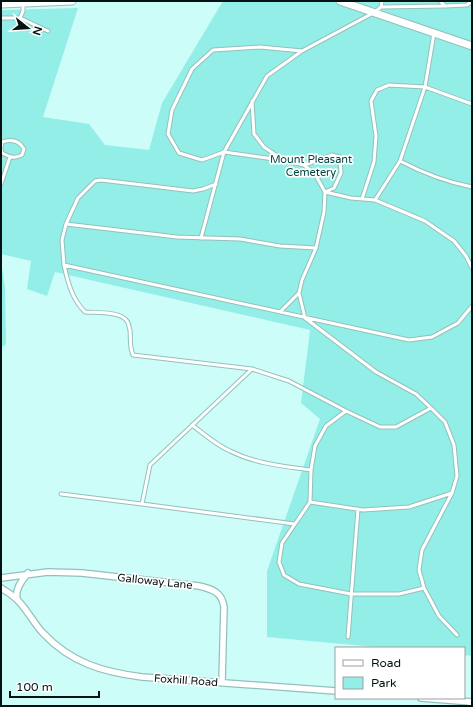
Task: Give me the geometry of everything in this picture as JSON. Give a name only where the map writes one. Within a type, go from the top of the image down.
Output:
[{"type":"street","points":[[1,4],[72,1]]},
{"type":"street","points":[[340,1],[472,46]]},
{"type":"street","points":[[17,599],[16,593],[19,585],[28,573]]},
{"type":"street","name":"Galloway Lane","points":[[1,578],[28,573],[82,573],[199,586],[214,590],[220,595],[224,607],[222,682]]},
{"type":"street","name":"Foxhill Road","points":[[1,588],[17,599],[43,633],[61,649],[93,666],[114,673],[142,677],[335,691]]},
{"type":"street","points":[[434,699],[472,702],[471,706]]},
{"type":"lane","points":[[381,7],[382,1]]},
{"type":"lane","points":[[440,1],[445,6]]},
{"type":"lane","points":[[201,238],[224,152],[267,76],[302,51],[375,12],[381,7],[466,5],[472,1]]},
{"type":"lane","points":[[20,18],[23,11],[23,4]]},
{"type":"lane","points":[[1,18],[20,18],[48,31]]},
{"type":"lane","points":[[375,200],[400,161],[425,87],[434,33]]},
{"type":"lane","points":[[302,51],[260,46],[213,50],[192,69],[172,110],[168,134],[178,152],[202,160],[224,152],[283,160],[304,165],[315,174],[325,192],[324,212],[316,248],[302,280],[299,293],[305,318],[376,372],[416,394],[445,422],[454,445],[457,476],[452,493],[422,550],[419,570],[424,588],[439,616],[457,635]]},
{"type":"lane","points":[[362,199],[374,162],[376,136],[371,101],[377,90],[389,85],[425,87],[472,104]]},
{"type":"lane","points":[[252,101],[254,134],[264,147],[283,160]]},
{"type":"lane","points":[[8,140],[21,144],[24,149],[22,155],[17,158],[10,157],[2,153],[1,148],[2,142],[8,140]]},
{"type":"lane","points":[[304,165],[332,155],[340,157],[341,173],[334,188],[325,192]]},
{"type":"lane","points":[[1,184],[10,157]]},
{"type":"lane","points":[[400,161],[420,171],[447,181],[472,187]]},
{"type":"lane","points":[[216,184],[193,191],[101,180],[95,181],[78,198],[66,224],[62,240],[64,265],[72,294],[78,305],[85,312],[120,316],[128,321],[130,346],[133,355],[252,369],[289,381],[380,427],[396,427],[431,408]]},
{"type":"lane","points":[[325,192],[351,198],[375,200],[425,221],[454,241],[466,256],[472,268]]},
{"type":"lane","points":[[66,224],[177,237],[240,239],[280,246],[316,248]]},
{"type":"lane","points":[[64,265],[409,340],[432,338],[458,323],[472,306]]},
{"type":"lane","points":[[280,312],[299,293]]},
{"type":"lane","points":[[142,504],[150,465],[252,369]]},
{"type":"lane","points":[[346,411],[326,426],[315,446],[311,470],[310,502],[282,543],[279,562],[284,575],[299,584],[351,594],[399,594],[424,588]]},
{"type":"lane","points":[[192,425],[214,442],[230,451],[257,461],[311,470]]},
{"type":"lane","points":[[310,502],[363,510],[409,507],[452,493]]},
{"type":"lane","points":[[61,494],[295,524]]},
{"type":"lane","points":[[348,637],[358,509]]},
{"type":"green space","name":"Mount Pleasant Cemetery","points":[[223,1],[472,1],[472,656],[465,655],[465,647],[375,647],[267,637],[267,571],[320,419],[301,403],[310,330],[55,272],[47,296],[27,289],[31,261],[1,254],[1,10],[78,8],[43,117],[89,124],[105,145],[149,150],[162,103]]},
{"type":"green space","points":[[1,261],[5,287],[6,344],[1,348]]}]
